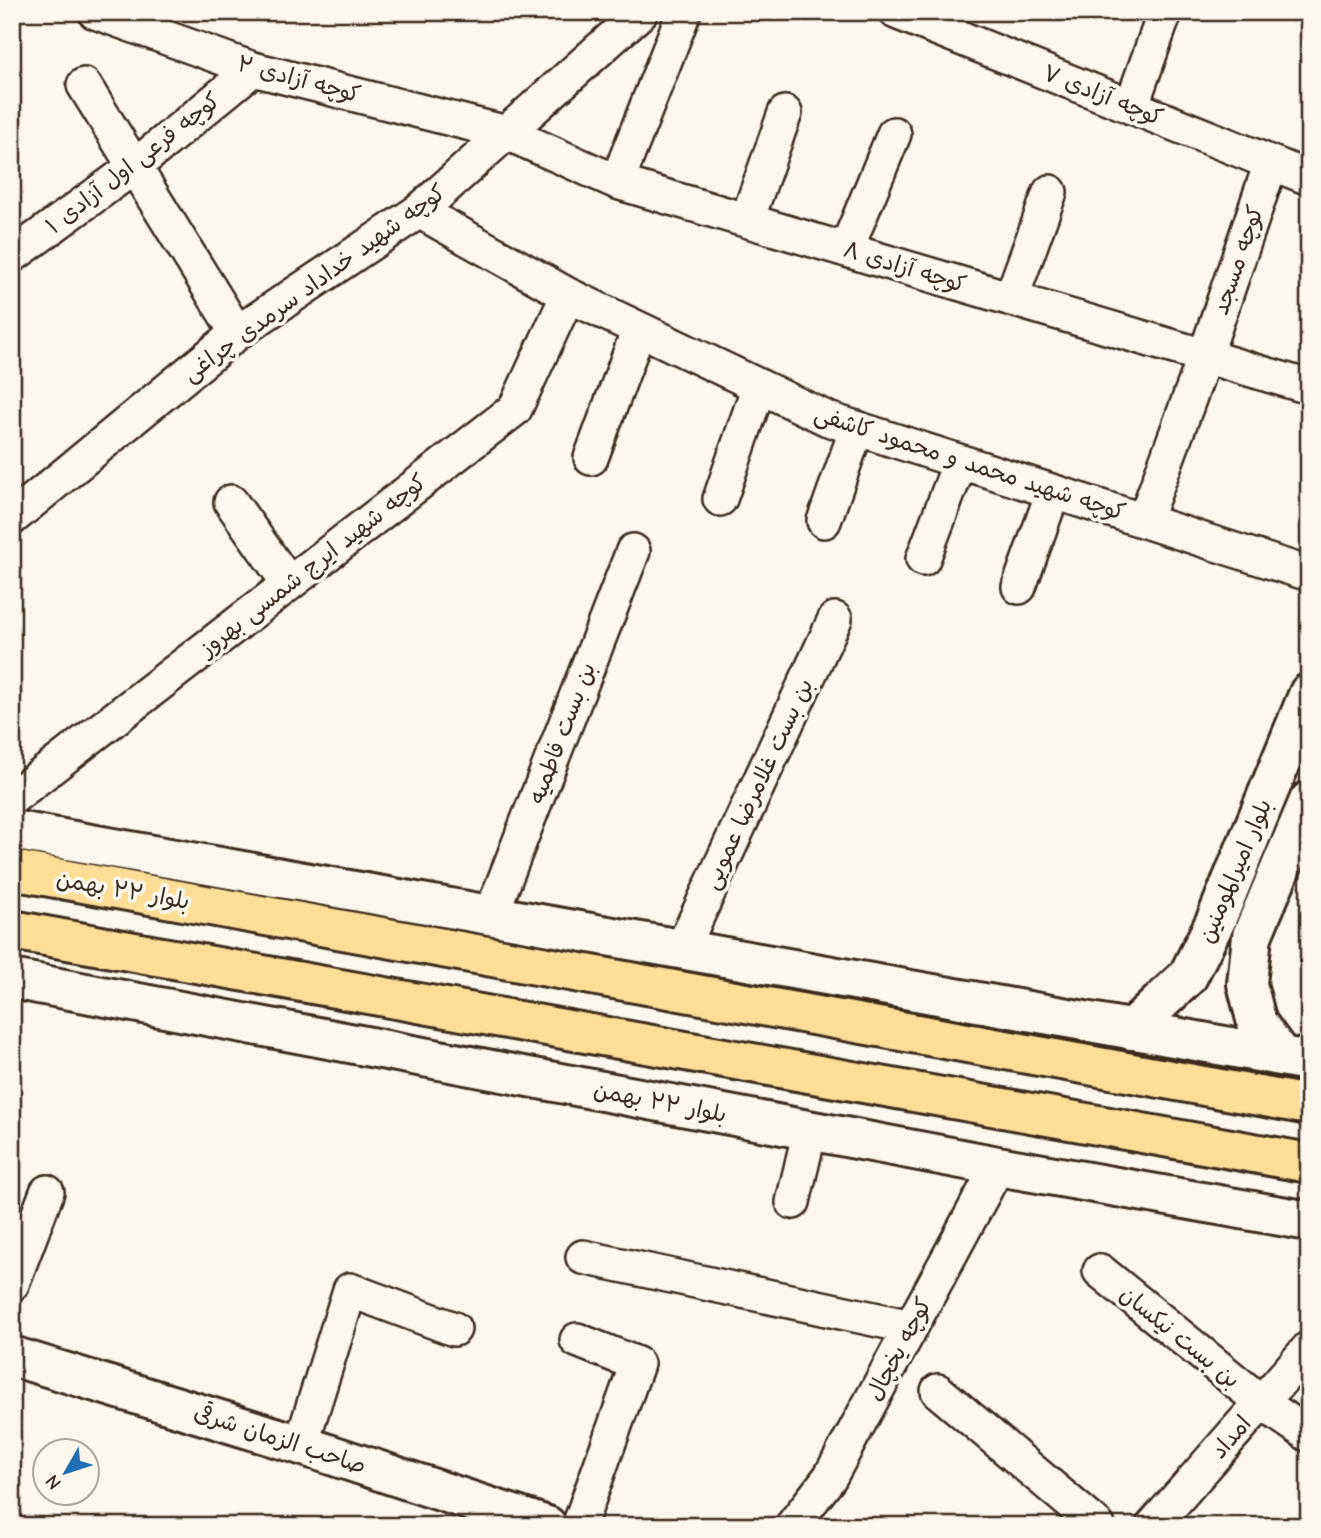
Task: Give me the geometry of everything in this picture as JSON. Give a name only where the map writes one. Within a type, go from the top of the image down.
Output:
[{"type":"main road","name":"بلوار امیرالمومنین","points":[[1131,1030],[1188,976],[1216,920],[1309,693]]},
{"type":"main road","name":"بلوار امیرالمومنین","points":[[1295,1059],[1257,1023],[1247,984],[1252,936],[1309,801]]},
{"type":"main road","name":"بلوار ۲۲ بهمن","points":[[12,830],[1295,1059]]},
{"type":"main road","name":"بلوار ۲۲ بهمن","points":[[12,870],[1309,1105]]},
{"type":"main road","points":[[12,930],[1309,1163]]},
{"type":"main road","name":"بلوار ۲۲ بهمن","points":[[12,979],[998,1166],[1309,1221]]},
{"type":"main road","name":"صاحب الزمان شرقی","points":[[12,1356],[301,1445],[547,1526]]},
{"type":"street","name":"کوچه آزادی ۲","points":[[95,12],[253,69],[507,133]]},
{"type":"street","name":"کوچه شهید خداداد سرمدی چراغی","points":[[12,518],[237,334],[419,211],[641,12]]},
{"type":"street","points":[[617,182],[684,12]]},
{"type":"street","name":"کوچه آزادی ۷","points":[[896,12],[1309,178]]},
{"type":"street","points":[[1131,107],[1165,12]]},
{"type":"street","name":"کوچه فرعی اول آزادی ۱","points":[[12,256],[134,167],[253,69]]},
{"type":"street","points":[[84,85],[237,334]]},
{"type":"street","points":[[747,220],[785,113]]},
{"type":"street","name":"کوچه آزادی ۸","points":[[507,133],[617,182],[1309,387]]},
{"type":"street","points":[[846,250],[894,134]]},
{"type":"street","name":"کوچه مسجد","points":[[1143,521],[1205,356],[1271,163]]},
{"type":"street","points":[[1011,299],[1049,191]]},
{"type":"street","name":"کوچه شهید محمد و محمود کاشفی","points":[[419,211],[568,295],[828,419],[1309,575]]},
{"type":"street","name":"کوچه شهید ایرج شمسی بهروز","points":[[12,798],[515,409],[568,295]]},
{"type":"street","points":[[591,458],[639,329]]},
{"type":"street","points":[[720,499],[759,386]]},
{"type":"street","points":[[824,521],[857,428]]},
{"type":"street","points":[[923,559],[960,462]]},
{"type":"street","points":[[1019,587],[1053,492]]},
{"type":"street","points":[[231,502],[289,584]]},
{"type":"street","name":"بن بست فاطمیه","points":[[491,915],[633,551]]},
{"type":"street","name":"بن بست غلامرضا عمویی","points":[[682,949],[835,619]]},
{"type":"street","points":[[793,1202],[810,1130]]},
{"type":"street","name":"کوچه یخچال","points":[[792,1526],[830,1477],[998,1166]]},
{"type":"street","points":[[12,1284],[47,1192]]},
{"type":"street","points":[[583,1257],[911,1327]]},
{"type":"street","name":"بن بست نیکسان","points":[[1100,1271],[1261,1402],[1309,1435]]},
{"type":"street","points":[[301,1445],[350,1290],[454,1329]]},
{"type":"street","points":[[577,1340],[637,1364],[579,1526]]},
{"type":"street","name":"امداد","points":[[1153,1526],[1309,1348]]},
{"type":"street","points":[[938,1391],[1098,1526]]}]
